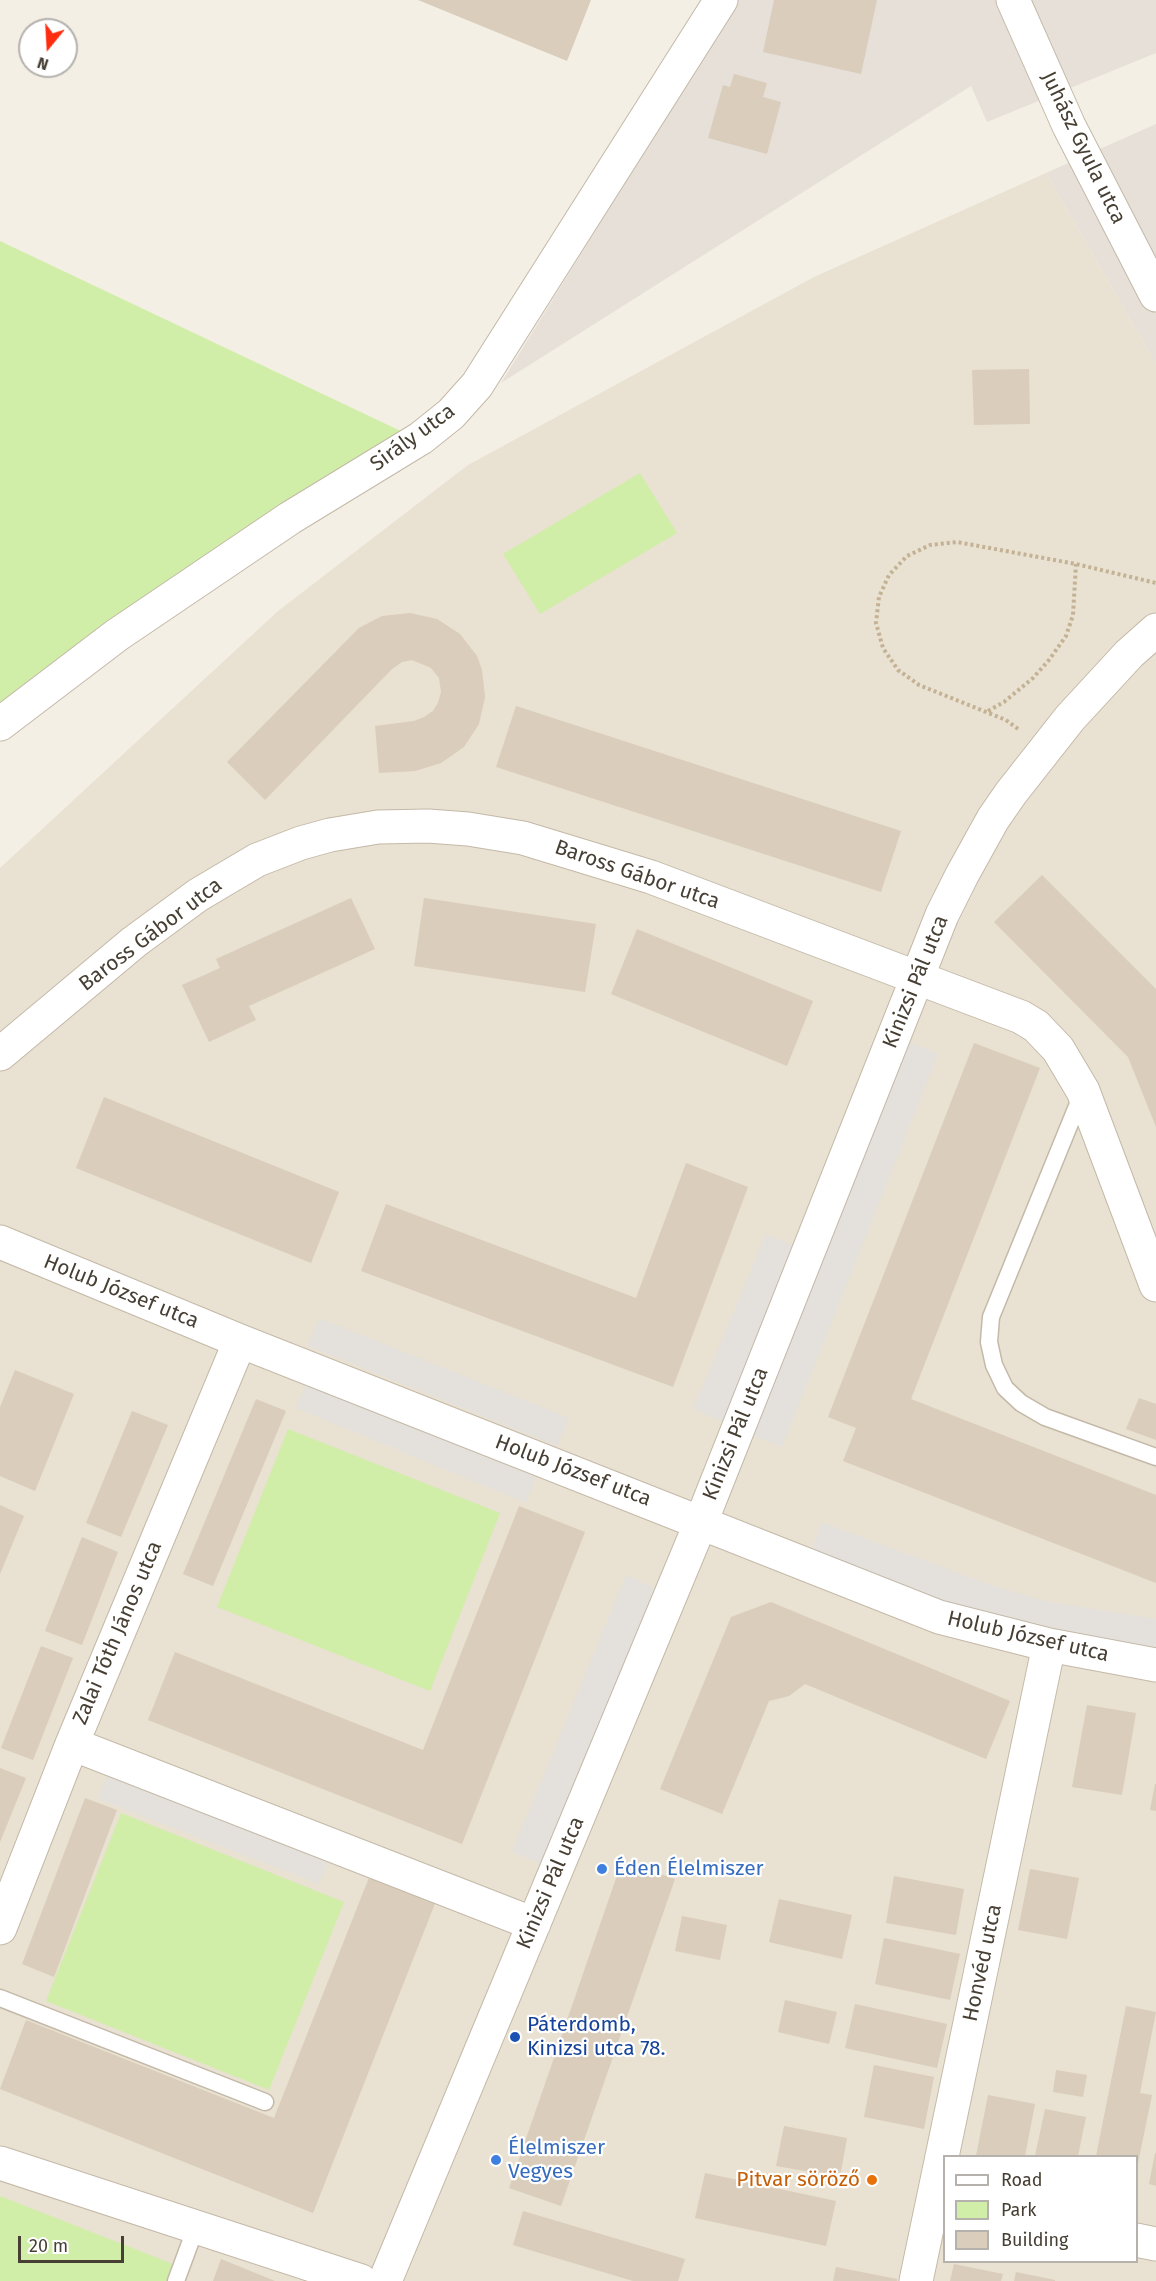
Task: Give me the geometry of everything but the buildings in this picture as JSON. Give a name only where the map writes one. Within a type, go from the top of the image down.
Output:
[{"type":"street","name":"Sirály utca","points":[[0,724],[117,635],[290,518],[421,438],[452,414],[477,385],[721,0]]},
{"type":"street","name":"Juhász Gyula utca","points":[[1013,0],[1069,126],[1156,295]]},
{"type":"street","name":"Kinizsi Pál utca","points":[[385,2281],[701,1522],[942,915],[982,838],[1011,793],[1070,718],[1129,654],[1156,630]]},
{"type":"street","name":"Baross Gábor utca","points":[[0,1054],[134,942],[198,895],[257,860],[320,837],[378,827],[428,826],[468,829],[523,838],[651,877],[1021,1017],[1036,1026],[1058,1049],[1083,1091],[1156,1285]]},
{"type":"street","name":"Holub József utca","points":[[0,1242],[240,1341],[939,1617],[1049,1645],[1156,1665]]},
{"type":"street","name":"Zalai Tóth János utca","points":[[0,1928],[72,1744],[240,1341]]},
{"type":"street","name":"Honvéd utca","points":[[949,2155],[1049,1645]]},
{"type":"street","points":[[72,1744],[534,1924]]},
{"type":"street","points":[[0,2163],[361,2281]]},
{"type":"street","name":"Honvéd utca","points":[[916,2281],[943,2184]]},
{"type":"street","points":[[1138,2240],[1156,2244]]},
{"type":"lane","points":[[1083,1091],[991,1317],[989,1342],[994,1365],[1005,1388],[1022,1403],[1045,1417],[1156,1457]]},
{"type":"lane","points":[[0,1998],[265,2102]]},
{"type":"lane","points":[[176,2281],[196,2227]]},
{"type":"path","points":[[1045,749],[1006,720],[919,685],[898,670],[883,648],[876,622],[879,597],[889,575],[907,556],[930,544],[957,542],[1076,564],[1156,583]]},
{"type":"path","points":[[987,712],[1033,678],[1066,636],[1072,615],[1076,564]]},
{"type":"shaded area","points":[[738,0],[1156,0],[1156,53],[987,122],[971,86],[501,383]]},
{"type":"shaded area","points":[[1156,124],[1156,364],[1046,173]]},
{"type":"shaded area","points":[[1046,173],[1156,364],[1156,2281],[0,2281],[0,868],[278,611],[468,465],[814,277]]},
{"type":"shaded area","points":[[909,1042],[938,1054],[782,1447],[752,1435]]},
{"type":"shaded area","points":[[766,1234],[795,1246],[723,1422],[693,1409]]},
{"type":"shaded area","points":[[319,1318],[569,1418],[557,1446],[308,1346]]},
{"type":"shaded area","points":[[306,1385],[536,1477],[526,1503],[296,1408]]},
{"type":"shaded area","points":[[821,1522],[988,1584],[1045,1601],[1156,1619],[1156,1651],[972,1613],[811,1552]]},
{"type":"shaded area","points":[[626,1575],[655,1588],[542,1864],[512,1852]]},
{"type":"shaded area","points":[[107,1776],[328,1862],[319,1884],[98,1799]]},
{"type":"green space","points":[[0,241],[426,443],[260,549],[0,737]]},
{"type":"green space","points":[[640,473],[677,533],[540,614],[503,554]]},
{"type":"green space","points":[[288,1429],[500,1513],[430,1691],[217,1607]]},
{"type":"green space","points":[[121,1813],[344,1902],[269,2090],[46,2001]]},
{"type":"green space","points":[[0,2196],[178,2266],[172,2281],[0,2281]]},
{"type":"place","name":"Éden Élelmiszer","points":[[602,1869]]},
{"type":"place","name":"Páterdomb, Kinizsi utca 78.","points":[[515,2037]]},
{"type":"place","name":"Élelmiszer Vegyes","points":[[496,2160]]},
{"type":"place","name":"Pitvar söröző","points":[[872,2180]]}]
